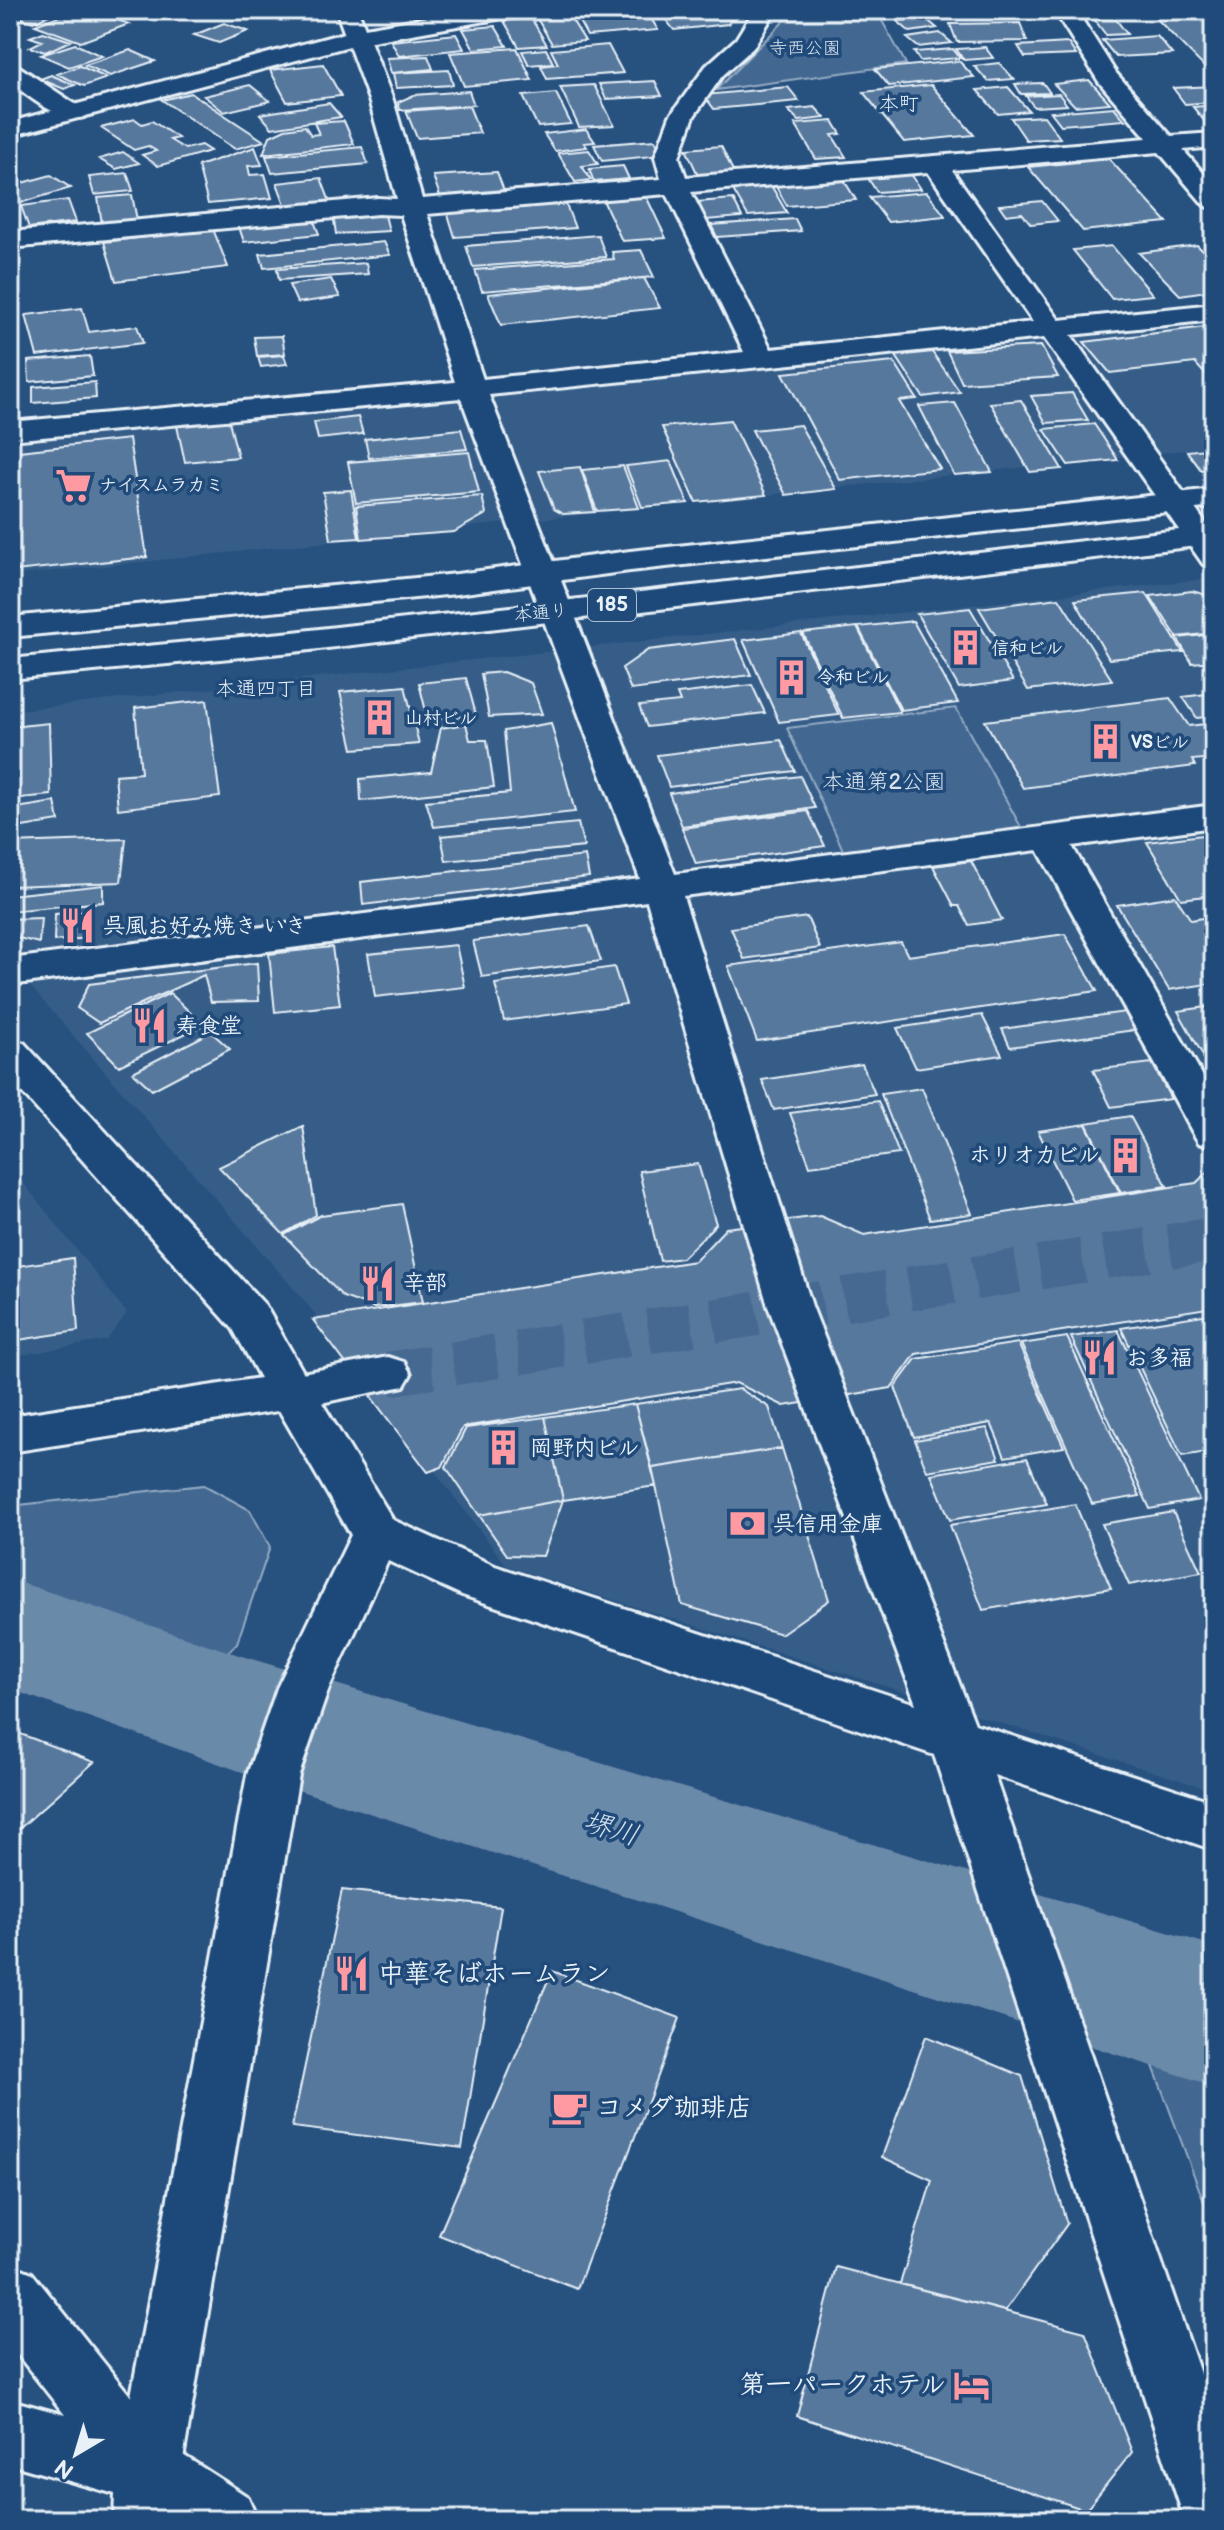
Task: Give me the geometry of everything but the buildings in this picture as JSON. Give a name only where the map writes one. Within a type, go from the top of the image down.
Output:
[{"type":"main road","points":[[10,129],[75,112],[353,23],[508,10]]},
{"type":"main road","points":[[761,358],[676,187],[667,157],[682,116],[714,71],[745,43],[765,10]]},
{"type":"main road","points":[[1065,10],[1074,29],[1107,77],[1214,201]]},
{"type":"main road","points":[[353,23],[472,389],[540,575],[661,886],[790,1306],[956,1742],[1214,2509]]},
{"type":"main road","points":[[10,71],[75,112]]},
{"type":"main road","points":[[10,240],[378,206],[412,208],[1214,140]]},
{"type":"main road","points":[[934,163],[1176,503],[1209,543]]},
{"type":"main road","points":[[10,431],[472,389],[1214,312]]},
{"type":"main road","name":"本通り","points":[[10,627],[540,575],[630,561],[1214,498]]},
{"type":"main road","name":"本通り","points":[[10,669],[293,642],[1209,543]]},
{"type":"main road","points":[[10,972],[1214,816]]},
{"type":"main road","points":[[1049,837],[1214,1133]]},
{"type":"main road","points":[[10,1053],[249,1317],[376,1534],[479,1581],[1214,1826]]},
{"type":"main road","points":[[10,1434],[388,1374]]},
{"type":"main road","points":[[148,2495],[273,1775],[303,1688],[376,1534]]},
{"type":"main road","points":[[10,2295],[148,2495]]},
{"type":"main road","points":[[10,2432],[148,2495],[225,2520]]},
{"type":"shaded area","points":[[1214,318],[1214,447],[10,576],[10,440]]},
{"type":"shaded area","points":[[1214,578],[1214,1791],[507,1566],[307,1304],[10,963],[10,711]]},
{"type":"shaded area","points":[[10,1166],[127,1313],[107,1340],[10,1357]]},
{"type":"green space","name":"寺西公園","points":[[881,19],[906,64],[716,90],[785,20]]},
{"type":"green space","name":"本通第2公園","points":[[956,708],[1022,829],[844,852],[787,728]]},
{"type":"green space","points":[[204,1485],[250,1510],[270,1547],[237,1643],[220,1660],[10,1585],[10,1506]]},
{"type":"green space","points":[[1146,2047],[1214,2067],[1214,2229]]},
{"type":"waterway","name":"堺川","points":[[10,1634],[245,1715],[1214,2016]]},
{"type":"tunnel","points":[[388,1374],[1214,1239]]},
{"type":"place","name":"ナイスムラカミ","points":[[73,485]]},
{"type":"place","name":"信和ビル","points":[[965,648]]},
{"type":"place","name":"令和ビル","points":[[791,677]]},
{"type":"place","name":"山村ビル","points":[[379,718]]},
{"type":"place","name":"VSビル","points":[[1105,742]]},
{"type":"place","name":"呉風お好み焼き いき","points":[[77,926]]},
{"type":"place","name":"寿食堂","points":[[150,1026]]},
{"type":"place","name":"ホリオカビル","points":[[1126,1155]]},
{"type":"place","name":"辛部","points":[[377,1283]]},
{"type":"place","name":"お多福","points":[[1100,1358]]},
{"type":"place","name":"岡野内ビル","points":[[504,1448]]},
{"type":"place","name":"呉信用金庫","points":[[747,1524]]},
{"type":"place","name":"中華そばホームラン","points":[[352,1974]]},
{"type":"place","name":"コメダ珈琲店","points":[[570,2108]]},
{"type":"place","name":"第一パークホテル","points":[[972,2385]]},
{"type":"district","name":"本町","points":[[899,104]]},
{"type":"district","name":"本通四丁目","points":[[266,689]]}]
